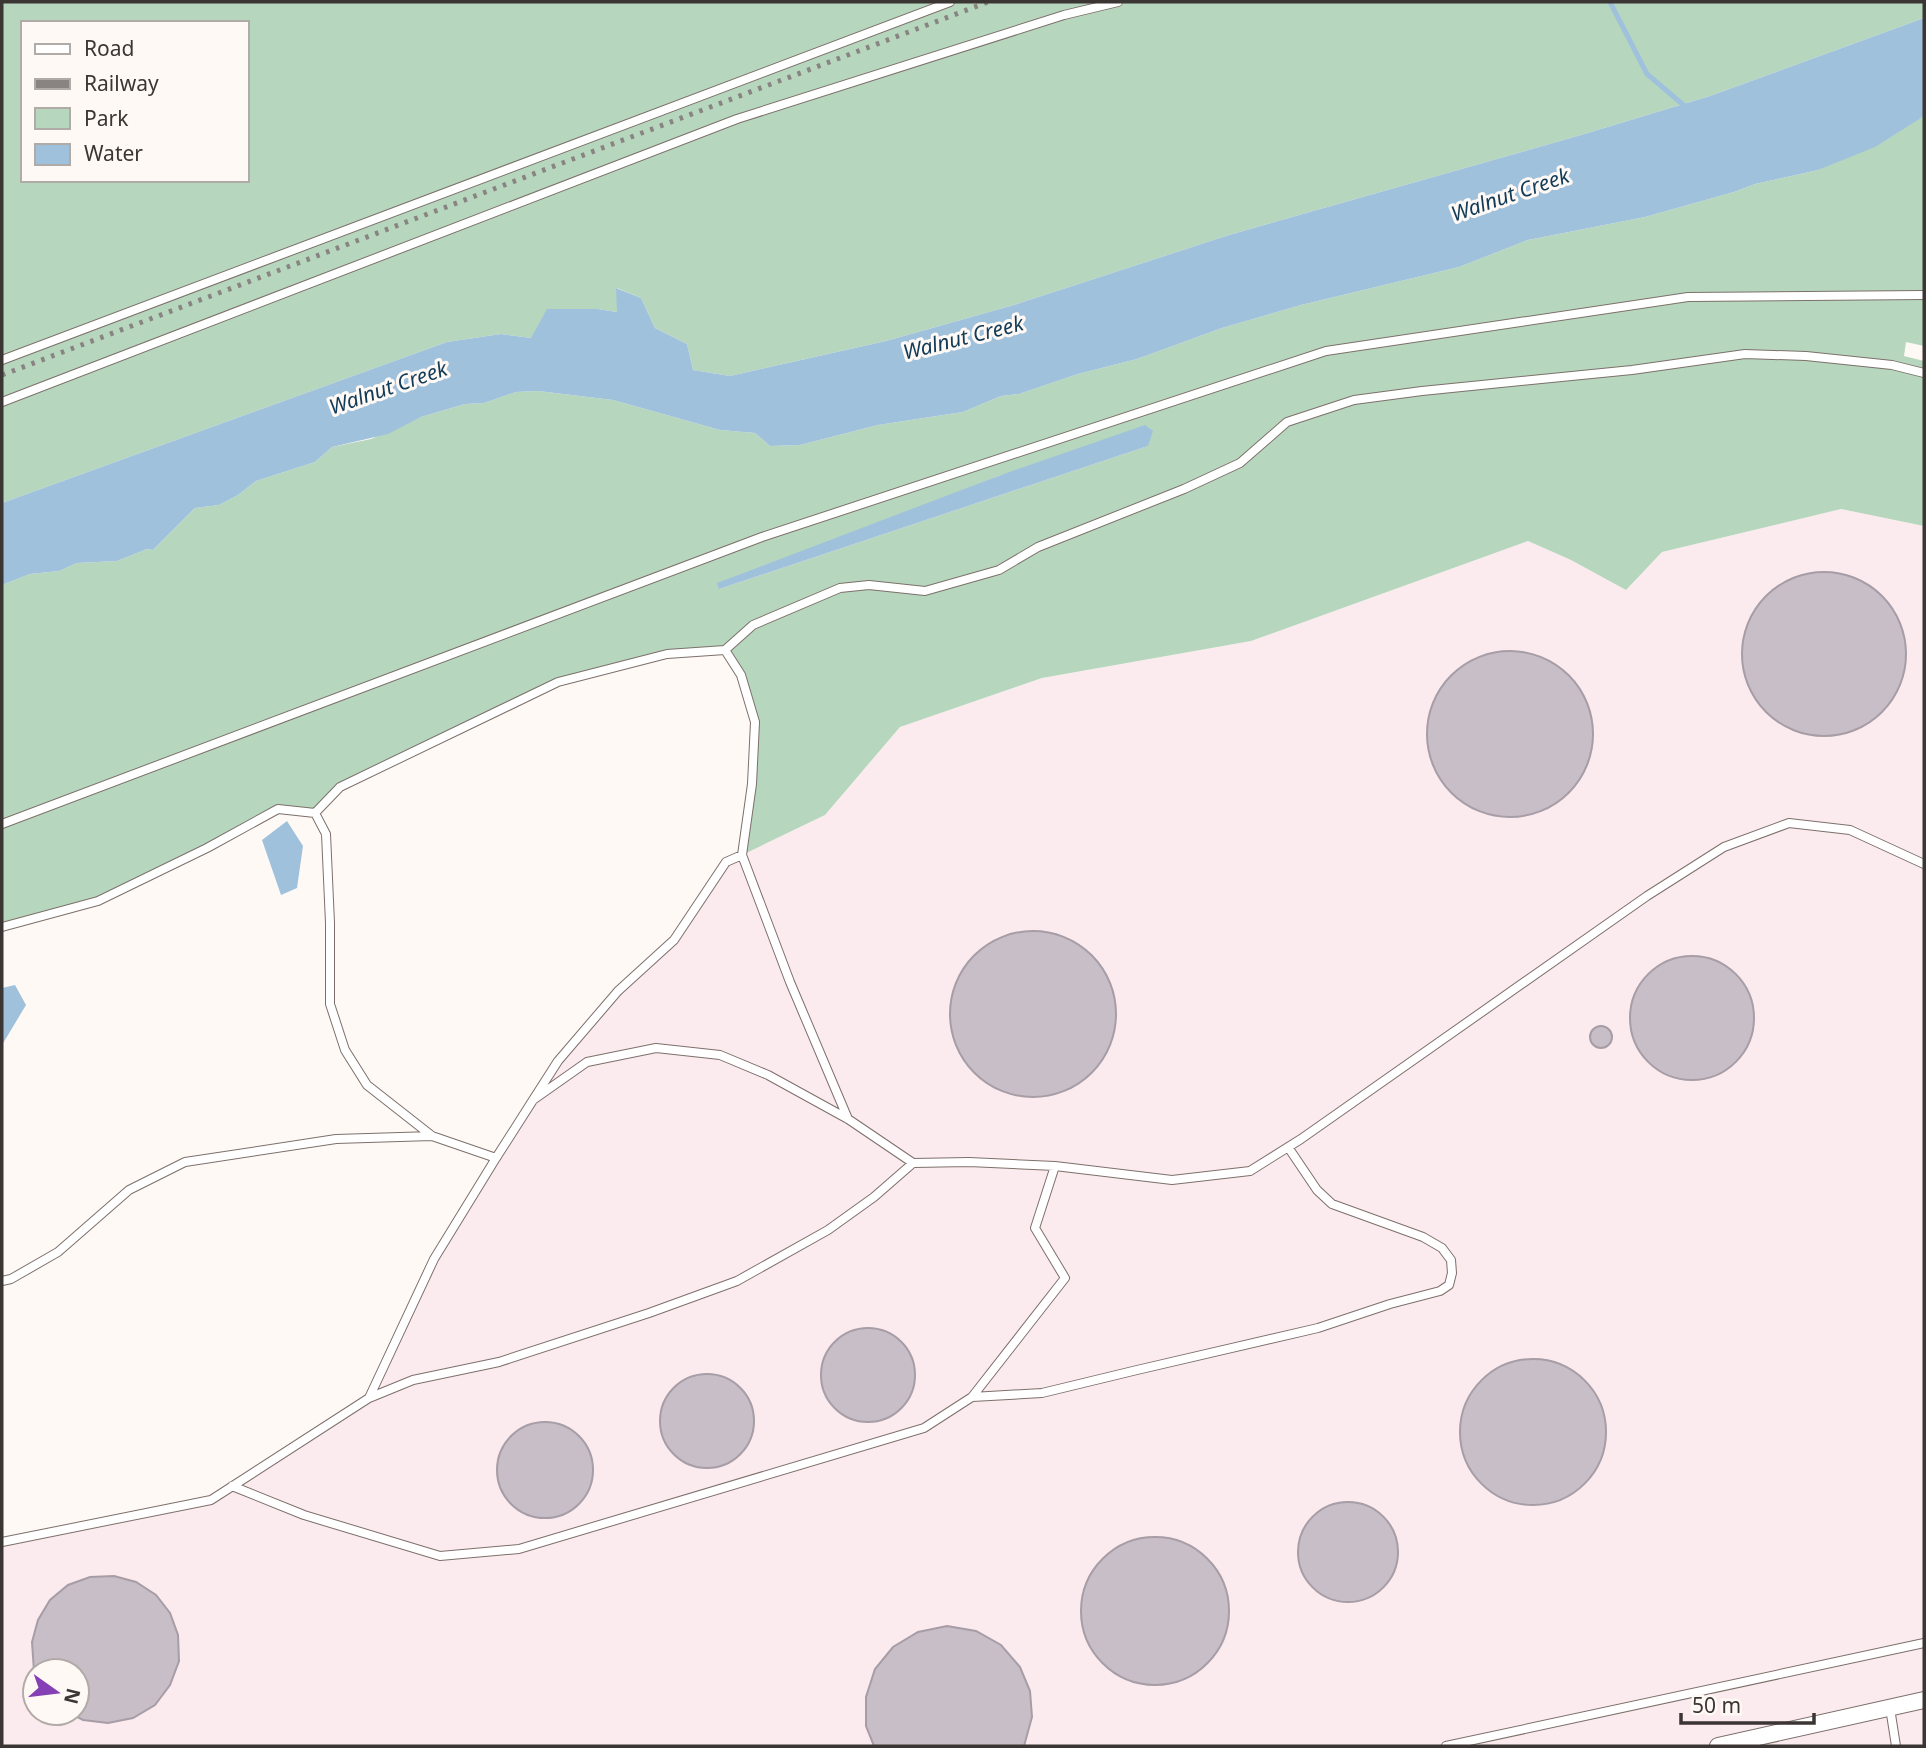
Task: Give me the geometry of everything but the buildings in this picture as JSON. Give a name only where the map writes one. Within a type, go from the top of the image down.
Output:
[{"type":"street","points":[[1718,1746],[1924,1700]]},
{"type":"lane","points":[[2,360],[950,2]]},
{"type":"lane","points":[[2,402],[737,119],[1065,15],[1118,2]]},
{"type":"lane","points":[[2,824],[762,537],[1326,351],[1688,297],[1924,295]]},
{"type":"lane","points":[[315,813],[340,787],[558,682],[667,654],[725,650],[753,625],[840,588],[869,585],[925,591],[999,570],[1038,547],[1184,489],[1240,463],[1287,422],[1354,400],[1745,355],[1805,356],[1892,365],[1924,373]]},
{"type":"lane","points":[[725,650],[741,675],[755,722],[752,783],[742,855],[790,982],[848,1119]]},
{"type":"lane","points":[[2,927],[98,901],[207,848],[278,809],[315,813]]},
{"type":"lane","points":[[315,813],[326,835],[330,1004],[345,1050],[367,1085],[432,1136],[496,1158]]},
{"type":"lane","points":[[533,1100],[587,1062],[656,1048],[720,1055],[768,1075],[848,1119],[913,1163],[969,1162],[1055,1166],[1172,1180],[1250,1171],[1647,896],[1724,847],[1789,823],[1850,830],[1924,864]]},
{"type":"lane","points":[[369,1398],[434,1259],[558,1061],[618,991],[674,940],[726,862],[742,855]]},
{"type":"lane","points":[[2,1281],[11,1279],[58,1252],[130,1189],[185,1162],[336,1139],[432,1136]]},
{"type":"lane","points":[[972,1397],[1042,1393],[1318,1328],[1390,1304],[1440,1292],[1449,1285],[1451,1259],[1442,1248],[1423,1237],[1332,1204],[1317,1190],[1288,1147]]},
{"type":"lane","points":[[2,1542],[211,1500],[369,1398],[413,1380],[499,1362],[737,1281],[828,1230],[874,1197],[913,1163]]},
{"type":"lane","points":[[232,1486],[304,1515],[440,1556],[519,1549],[924,1428],[972,1397],[1065,1278],[1035,1228],[1055,1166]]},
{"type":"lane","points":[[1446,1746],[1924,1643]]},
{"type":"lane","points":[[1889,1708],[1896,1746]]},
{"type":"shaded area","points":[[1841,509],[1924,526],[1924,1746],[2,1746],[2,1542],[211,1500],[369,1398],[434,1259],[558,1061],[618,991],[674,940],[726,862],[825,815],[900,727],[1042,678],[1251,641],[1528,541],[1571,560],[1626,590],[1662,552]]},
{"type":"green space","points":[[2,2],[1924,2],[1924,18],[1710,96],[1229,235],[1014,305],[886,341],[730,376],[693,370],[687,344],[655,328],[641,298],[617,288],[617,312],[598,309],[531,338],[501,334],[447,342],[2,503]]},
{"type":"green space","points":[[1924,116],[1924,346],[1906,342],[1904,356],[1924,361],[1924,526],[1841,509],[1662,552],[1626,590],[1571,560],[1528,541],[1251,641],[1042,678],[900,727],[825,815],[742,855],[755,722],[741,675],[725,650],[667,654],[558,682],[340,787],[315,813],[278,809],[98,901],[2,927],[2,585],[30,574],[59,571],[77,563],[117,561],[147,549],[153,550],[195,508],[219,505],[256,481],[315,462],[332,447],[371,439],[421,417],[465,404],[484,403],[516,392],[538,391],[613,400],[720,430],[755,433],[770,446],[800,445],[878,425],[963,412],[1001,396],[1019,394],[1078,374],[1137,359],[1222,328],[1301,305],[1459,267],[1528,240],[1645,217],[1755,184],[1818,170]],"holes":[[[1148,446],[719,589],[1001,475]]]},
{"type":"water","name":"Walnut Creek","points":[[1924,18],[1924,116],[1875,147],[1818,170],[1755,184],[1645,217],[1528,240],[1459,267],[1301,305],[1222,328],[1137,359],[1078,374],[1019,394],[1001,396],[963,412],[878,425],[800,445],[770,446],[755,433],[720,430],[613,400],[538,391],[516,392],[484,403],[465,404],[421,417],[388,434],[332,447],[315,462],[256,481],[219,505],[195,508],[153,550],[147,549],[117,561],[77,563],[59,571],[30,574],[2,585],[2,503],[447,342],[501,334],[531,338],[547,309],[598,309],[617,312],[616,288],[641,298],[655,328],[687,344],[693,370],[730,376],[886,341],[1014,305],[1229,235],[1581,135],[1710,96]]},
{"type":"water","points":[[1145,425],[1153,431],[1148,446],[719,589],[717,583],[1001,475]]},
{"type":"water","points":[[287,821],[303,846],[297,888],[281,895],[262,840]]},
{"type":"water","points":[[15,985],[26,1005],[2,1045],[2,988]]},
{"type":"waterway","points":[[1610,2],[1647,74],[1687,108]]},
{"type":"railway","points":[[2,375],[988,2]]}]
